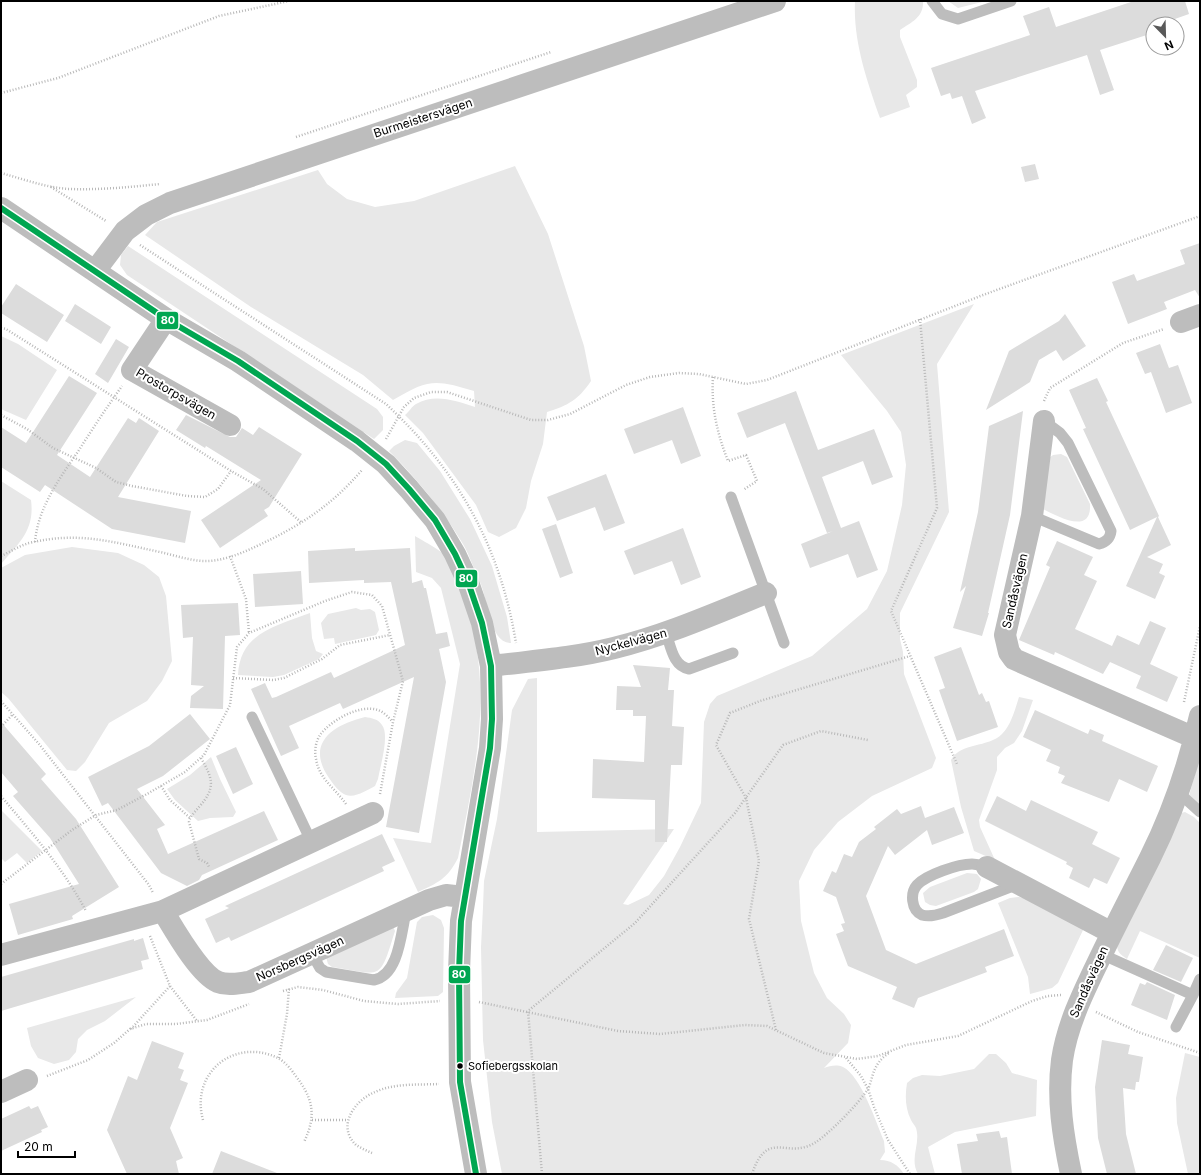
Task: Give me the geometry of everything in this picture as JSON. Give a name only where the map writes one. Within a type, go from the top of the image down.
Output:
[{"type":"street","name":"Burmeistersvägen","points":[[95,271],[125,231],[146,215],[170,203],[775,1]]},
{"type":"street","points":[[1,208],[166,319],[238,361],[357,441],[386,464],[409,488],[435,520],[455,554],[468,582],[482,623],[491,666],[492,719],[490,748],[464,897],[461,921],[458,1000],[460,1082],[476,1174]]},
{"type":"street","name":"Prostorpsvägen","points":[[166,319],[132,370],[230,425]]},
{"type":"street","name":"Sandåsvägen","points":[[1044,421],[1032,516],[1005,634],[1009,652],[1014,659],[1195,738]]},
{"type":"street","name":"Nyckelvägen","points":[[491,666],[613,649],[666,633],[766,593]]},
{"type":"street","name":"Sandåsvägen","points":[[1071,1174],[1060,1112],[1060,1084],[1062,1058],[1077,1004],[1151,857],[1178,792],[1195,738],[1200,716]]},
{"type":"street","points":[[1,955],[163,911],[365,817]]},
{"type":"street","name":"Sandåsvägen","points":[[987,867],[1112,933]]},
{"type":"street","name":"Norsbergsvägen","points":[[163,911],[203,970],[218,982],[230,984],[249,982],[406,912],[429,900],[446,895],[464,897]]},
{"type":"street","points":[[1,1092],[27,1080]]},
{"type":"lane","points":[[932,1],[942,14],[958,19],[1011,1]]},
{"type":"lane","points":[[1032,516],[1099,544],[1105,542],[1110,537],[1110,531],[1068,443],[1060,433],[1044,421]]},
{"type":"lane","points":[[731,497],[784,643]]},
{"type":"lane","points":[[666,633],[677,663],[683,668],[689,669],[733,653]]},
{"type":"lane","points":[[252,717],[311,841]]},
{"type":"lane","points":[[1178,792],[1200,812]]},
{"type":"lane","points":[[987,867],[974,864],[963,864],[926,878],[917,885],[913,892],[912,900],[915,909],[922,914],[930,916],[943,913],[1019,884]]},
{"type":"lane","points":[[312,954],[320,968],[326,972],[374,980],[382,979],[393,966],[406,912]]},
{"type":"lane","points":[[1101,954],[1193,996]]},
{"type":"lane","points":[[1176,1027],[1193,996],[1200,979]]},
{"type":"path","points":[[1,93],[58,78],[219,16],[289,1]]},
{"type":"path","points":[[294,138],[555,51]]},
{"type":"path","points":[[1,173],[69,189],[110,189],[167,182]]},
{"type":"path","points":[[49,185],[110,224]]},
{"type":"path","points":[[383,444],[404,407],[414,398],[431,392],[448,392],[531,420],[548,420],[570,414],[626,385],[650,377],[679,373],[713,377],[746,384],[767,380],[920,319],[1200,216]]},
{"type":"path","points":[[920,319],[937,508],[890,611],[957,764]]},
{"type":"path","points":[[1044,421],[1043,401],[1050,388],[1123,343],[1191,319]]},
{"type":"path","points":[[1,328],[231,471],[263,489],[302,523]]},
{"type":"path","points":[[35,542],[42,512],[55,487],[132,370]]},
{"type":"path","points":[[713,377],[712,399],[715,423],[728,461],[746,455],[757,481],[731,497]]},
{"type":"path","points":[[1,415],[27,429],[53,448],[96,468],[116,482],[187,496],[205,497],[218,489],[231,471]]},
{"type":"path","points":[[1,556],[35,542],[81,537],[115,542],[202,561],[222,560],[288,532],[318,513],[345,490],[363,469]]},
{"type":"path","points":[[230,556],[246,599],[249,634]]},
{"type":"path","points":[[233,678],[272,680],[284,678],[322,660],[340,645],[390,635]]},
{"type":"path","points":[[776,1030],[749,919],[759,861],[746,798],[716,745],[730,713],[760,701],[910,656]]},
{"type":"path","points":[[1,701],[96,815],[149,885],[163,911]]},
{"type":"path","points":[[365,817],[343,799],[325,781],[318,770],[315,757],[316,745],[320,736],[328,726],[350,713],[365,709],[377,710],[385,714],[393,722]]},
{"type":"path","points":[[1,728],[13,714]]},
{"type":"path","points":[[528,1011],[635,923],[735,813],[783,745],[821,731],[868,740]]},
{"type":"path","points":[[201,758],[211,778],[211,788],[207,798],[190,818],[190,829],[199,858],[207,863],[217,886]]},
{"type":"path","points":[[161,786],[170,800],[190,818]]},
{"type":"path","points":[[1,796],[47,850],[72,886],[96,929]]},
{"type":"path","points":[[141,917],[170,986],[197,1021]]},
{"type":"path","points":[[27,1080],[54,1075],[88,1060],[114,1043],[130,1029],[170,986]]},
{"type":"path","points":[[277,992],[298,987],[323,990],[364,1001],[398,1004],[458,1000],[488,1002],[618,1031],[660,1034],[757,1025],[767,1026],[824,1053],[857,1059],[878,1056],[906,1045],[958,1036],[1032,1001],[1048,996],[1059,995],[1138,1032],[1200,1052]]},
{"type":"path","points":[[279,1058],[287,1014],[289,989]]},
{"type":"path","points":[[130,1029],[146,1024],[176,1024],[206,1020],[251,1003]]},
{"type":"path","points":[[528,1011],[542,1174]]},
{"type":"path","points":[[752,1174],[761,1154],[766,1149],[775,1147],[796,1148],[810,1145],[818,1141],[844,1116],[868,1089],[875,1069],[881,1060],[891,1051]]},
{"type":"path","points":[[203,1120],[200,1108],[201,1091],[206,1077],[217,1064],[231,1056],[247,1053],[265,1054],[279,1058],[294,1072],[310,1098],[312,1120],[304,1142]]},
{"type":"path","points":[[846,1058],[861,1076],[868,1089],[888,1140],[910,1174]]},
{"type":"path","points":[[372,1153],[356,1145],[349,1134],[347,1120],[352,1111],[362,1100],[375,1091],[395,1087],[460,1082]]},
{"type":"path","points":[[312,1120],[347,1120]]},
{"type":"shaded area","points":[[855,1],[923,1],[922,11],[919,15],[913,22],[900,30],[900,37],[917,80],[917,87],[906,95],[910,107],[880,118],[862,61],[856,31]]},
{"type":"shaded area","points":[[948,1],[986,1],[958,8]]},
{"type":"shaded area","points":[[515,166],[548,234],[584,346],[591,381],[582,393],[572,401],[547,412],[543,444],[531,481],[526,508],[516,528],[499,537],[488,532],[476,505],[423,433],[405,415],[416,404],[431,399],[446,399],[475,407],[474,391],[450,384],[432,383],[415,388],[393,400],[363,375],[251,307],[145,235],[157,222],[318,170],[327,184],[347,199],[375,207],[414,201]]},
{"type":"shaded area","points":[[128,246],[377,409],[383,417],[383,430],[374,439],[127,275],[120,265],[121,255]]},
{"type":"shaded area","points":[[974,304],[937,364],[949,512],[900,613],[900,639],[903,652],[904,674],[936,758],[932,768],[872,796],[838,822],[814,850],[799,881],[801,921],[814,973],[827,998],[844,1014],[851,1025],[848,1043],[824,1068],[835,1065],[843,1067],[850,1072],[862,1089],[884,1141],[885,1152],[880,1160],[888,1161],[894,1164],[904,1174],[502,1174],[492,1122],[483,1040],[481,947],[484,881],[497,819],[512,710],[528,679],[537,678],[537,832],[674,829],[623,904],[628,905],[649,895],[664,876],[701,803],[704,722],[710,704],[717,696],[812,656],[867,609],[887,571],[902,505],[906,465],[901,432],[887,411],[841,355]]},
{"type":"shaded area","points":[[1,336],[18,344],[57,370],[26,420],[1,409]]},
{"type":"shaded area","points":[[405,440],[417,443],[440,471],[470,519],[492,566],[507,617],[511,643],[504,641],[498,636],[494,628],[490,619],[480,582],[455,531],[429,495],[389,451],[394,446]]},
{"type":"shaded area","points":[[1061,454],[1067,457],[1090,504],[1089,514],[1085,519],[1080,521],[1065,519],[1043,509],[1049,458],[1053,455]]},
{"type":"shaded area","points":[[1,481],[31,500],[32,511],[31,520],[24,535],[1,564]]},
{"type":"shaded area","points":[[415,536],[445,555],[451,565],[471,623],[478,657],[480,690],[480,724],[476,757],[458,858],[442,879],[418,892],[393,838],[431,843],[460,664],[441,588],[432,578],[416,572]]},
{"type":"shaded area","points":[[72,547],[118,553],[144,565],[159,577],[166,596],[172,661],[162,681],[147,701],[109,723],[85,762],[76,771],[67,770],[8,698],[1,692],[1,568],[25,555]]},
{"type":"shaded area","points":[[356,608],[361,610],[370,609],[375,612],[379,630],[376,635],[335,644],[334,638],[324,639],[321,623],[328,614]]},
{"type":"shaded area","points":[[310,613],[312,638],[316,651],[323,654],[319,659],[284,675],[273,677],[238,675],[240,661],[245,649],[253,640],[273,627]]},
{"type":"shaded area","points":[[1019,697],[1033,700],[1022,731],[1014,743],[1005,748],[997,757],[997,770],[979,820],[980,827],[995,860],[974,851],[961,807],[951,760],[955,754],[961,750],[990,741],[1002,734],[1010,722]]},
{"type":"shaded area","points":[[365,717],[377,720],[382,725],[385,743],[382,759],[375,786],[357,795],[350,796],[341,792],[334,785],[322,766],[320,755],[321,745],[326,737],[342,725]]},
{"type":"shaded area","points":[[1200,756],[1200,806],[1189,796]]},
{"type":"shaded area","points":[[211,757],[236,812],[233,817],[210,818],[198,821],[175,800],[167,789],[190,775]]},
{"type":"shaded area","points":[[1,810],[42,851],[27,863],[17,853],[5,862],[1,858]]},
{"type":"shaded area","points":[[1185,812],[1194,817],[1200,823],[1200,958],[1140,931],[1127,959],[1119,953],[1117,944],[1181,813]]},
{"type":"shaded area","points":[[967,873],[977,874],[981,879],[978,889],[974,892],[936,906],[925,902],[923,893],[930,887]]},
{"type":"shaded area","points":[[1019,897],[1029,899],[1084,928],[1058,983],[1052,988],[1030,994],[1028,977],[998,903],[1010,898]]},
{"type":"shaded area","points":[[433,915],[441,920],[444,928],[443,992],[438,996],[395,998],[396,993],[407,978],[417,922],[422,917]]},
{"type":"shaded area","points":[[393,926],[395,931],[386,959],[377,971],[370,973],[361,972],[332,967],[328,964],[326,957]]},
{"type":"shaded area","points":[[136,997],[105,1021],[87,1030],[78,1039],[76,1052],[69,1060],[54,1064],[38,1058],[31,1046],[27,1028]]},
{"type":"shaded area","points":[[1185,1053],[1200,1057],[1200,1174],[1188,1174],[1177,1123],[1176,1098]]},
{"type":"shaded area","points":[[989,1054],[996,1054],[1006,1063],[1012,1073],[1037,1080],[1036,1116],[955,1132],[928,1147],[935,1174],[918,1174],[915,1162],[917,1134],[916,1128],[911,1121],[907,1106],[907,1083],[913,1078],[922,1075],[940,1076],[974,1069]]},
{"type":"building","points":[[1134,1],[1185,1],[1189,14],[1183,16],[1145,16],[1145,36],[1100,50],[1114,90],[1100,95],[1087,55],[975,91],[986,118],[972,124],[962,96],[952,99],[950,93],[941,96],[931,68],[1030,35],[1023,16],[1049,7],[1056,27]]},
{"type":"building","points":[[1035,164],[1039,179],[1025,182],[1021,167]]},
{"type":"building","points":[[1200,243],[1200,298],[1195,290],[1164,302],[1167,309],[1128,324],[1112,282],[1134,274],[1137,281],[1185,264],[1180,250]]},
{"type":"building","points":[[16,284],[64,315],[47,342],[1,313],[1,307]]},
{"type":"building","points":[[75,304],[111,327],[101,344],[65,321]]},
{"type":"building","points":[[1065,314],[1086,346],[1063,361],[1056,350],[1039,360],[1030,382],[986,410],[1009,351],[1059,321]]},
{"type":"building","points":[[116,339],[129,347],[108,383],[95,374]]},
{"type":"building","points":[[1160,344],[1169,368],[1178,365],[1192,403],[1166,413],[1151,372],[1145,374],[1136,353]]},
{"type":"building","points":[[69,376],[97,393],[57,455],[90,477],[128,418],[136,423],[139,418],[159,431],[118,497],[191,511],[185,543],[112,529],[45,485],[40,492],[1,467],[1,427],[26,443]]},
{"type":"building","points":[[1097,378],[1108,401],[1106,402],[1171,545],[1147,557],[1163,564],[1159,573],[1165,576],[1155,599],[1126,586],[1157,517],[1130,530],[1083,429],[1086,428],[1069,390]]},
{"type":"building","points":[[796,391],[818,450],[874,429],[893,477],[872,485],[863,461],[822,477],[841,528],[859,521],[878,570],[857,578],[848,554],[810,568],[801,544],[833,531],[827,533],[785,423],[747,438],[737,413]]},
{"type":"building","points":[[683,407],[701,456],[681,464],[672,440],[634,454],[624,429]]},
{"type":"building","points":[[1023,411],[1010,515],[989,613],[982,636],[953,628],[966,586],[960,592],[978,512],[989,426]]},
{"type":"building","points":[[186,415],[230,437],[236,437],[242,428],[253,435],[259,427],[302,454],[269,507],[264,510],[268,516],[220,548],[201,520],[261,480],[206,446],[205,448],[176,430]]},
{"type":"building","points":[[606,474],[625,523],[604,531],[595,507],[557,521],[547,497]]},
{"type":"building","points":[[556,524],[573,573],[560,578],[542,529]]},
{"type":"building","points":[[683,528],[701,577],[681,585],[672,561],[634,575],[624,551]]},
{"type":"building","points":[[1057,541],[1093,557],[1084,575],[1097,581],[1075,629],[1112,646],[1117,635],[1139,645],[1150,621],[1166,628],[1150,664],[1178,677],[1167,702],[1136,688],[1141,676],[1110,662],[1103,674],[1055,652],[1054,655],[1019,640],[1050,567],[1046,565]]},
{"type":"building","points":[[355,548],[355,551],[410,548],[412,583],[422,580],[424,588],[426,588],[436,634],[447,632],[450,646],[439,649],[446,682],[419,833],[386,827],[414,677],[343,709],[340,703],[289,726],[299,748],[281,756],[251,689],[265,683],[272,698],[276,697],[331,672],[334,678],[405,645],[391,582],[364,583],[364,580],[309,583],[308,551]]},
{"type":"building","points":[[301,571],[303,604],[255,607],[253,574]]},
{"type":"building","points":[[238,603],[240,635],[225,636],[223,709],[190,708],[191,696],[204,686],[191,685],[193,637],[183,638],[181,605]]},
{"type":"building","points":[[961,647],[979,695],[982,693],[986,702],[989,701],[998,727],[957,741],[939,690],[945,688],[934,657]]},
{"type":"building","points":[[633,665],[670,668],[668,690],[674,690],[672,726],[684,727],[682,765],[671,765],[667,842],[655,842],[655,800],[592,798],[593,759],[644,762],[646,716],[633,716],[633,710],[616,710],[617,686],[641,687]]},
{"type":"building","points":[[1035,710],[1088,734],[1090,729],[1104,735],[1102,741],[1158,766],[1147,792],[1119,779],[1109,802],[1061,783],[1065,776],[1058,773],[1060,767],[1046,761],[1051,750],[1023,737]]},
{"type":"building","points":[[190,714],[210,739],[163,776],[137,789],[165,825],[157,829],[168,854],[264,811],[278,840],[202,875],[199,880],[187,886],[161,873],[108,803],[102,806],[88,777],[149,746]]},
{"type":"building","points":[[1,722],[46,774],[41,779],[76,819],[119,887],[72,916],[73,919],[18,935],[9,904],[79,884],[50,838],[13,796],[18,792],[1,772]]},
{"type":"building","points":[[236,747],[253,784],[233,794],[216,756]]},
{"type":"building","points":[[997,796],[1026,811],[1031,800],[1098,832],[1092,844],[1120,858],[1107,884],[1094,878],[1089,888],[1069,878],[1073,868],[1066,864],[1067,862],[985,821]]},
{"type":"building","points":[[921,806],[925,818],[954,807],[964,833],[932,845],[927,830],[895,855],[888,846],[866,896],[886,950],[916,964],[1004,929],[1014,956],[985,967],[987,972],[918,998],[914,1008],[892,999],[897,987],[848,966],[836,934],[844,931],[841,924],[845,923],[836,897],[823,891],[832,871],[836,873],[844,854],[852,857],[859,842],[876,829],[874,827],[897,809],[901,814]]},
{"type":"building","points":[[382,834],[395,861],[382,867],[384,871],[231,941],[229,937],[216,943],[205,919],[229,908],[225,906]]},
{"type":"building","points":[[143,938],[149,959],[141,961],[143,969],[1,1011],[1,977],[134,939],[134,941]]},
{"type":"building","points":[[1166,945],[1193,958],[1181,982],[1153,970]]},
{"type":"building","points":[[1147,982],[1175,995],[1167,1020],[1131,1005],[1140,983],[1145,985]]},
{"type":"building","points":[[1102,1040],[1130,1045],[1128,1054],[1143,1057],[1139,1082],[1136,1082],[1135,1090],[1123,1088],[1126,1134],[1136,1174],[1107,1174],[1098,1138],[1095,1087]]},
{"type":"building","points":[[152,1041],[184,1053],[178,1068],[184,1070],[180,1080],[188,1083],[170,1128],[183,1158],[176,1161],[179,1174],[127,1174],[107,1130],[128,1076],[137,1080]]},
{"type":"building","points":[[29,1106],[31,1109],[38,1106],[48,1127],[41,1130],[42,1132],[1,1151],[1,1119]]},
{"type":"building","points":[[999,1131],[1001,1138],[1007,1137],[1012,1174],[962,1174],[957,1144],[978,1141],[976,1134]]},
{"type":"building","points":[[221,1151],[277,1173],[277,1174],[212,1174]]},
{"type":"transit line","name":"80","points":[[1,208],[166,319],[238,361],[357,441],[386,464],[409,489],[435,520],[455,554],[468,582],[482,623],[491,666],[492,719],[490,748],[461,921],[459,972],[460,1082],[476,1174]]},
{"type":"place","name":"Sofiebergsskolan","points":[[460,1066]]}]
